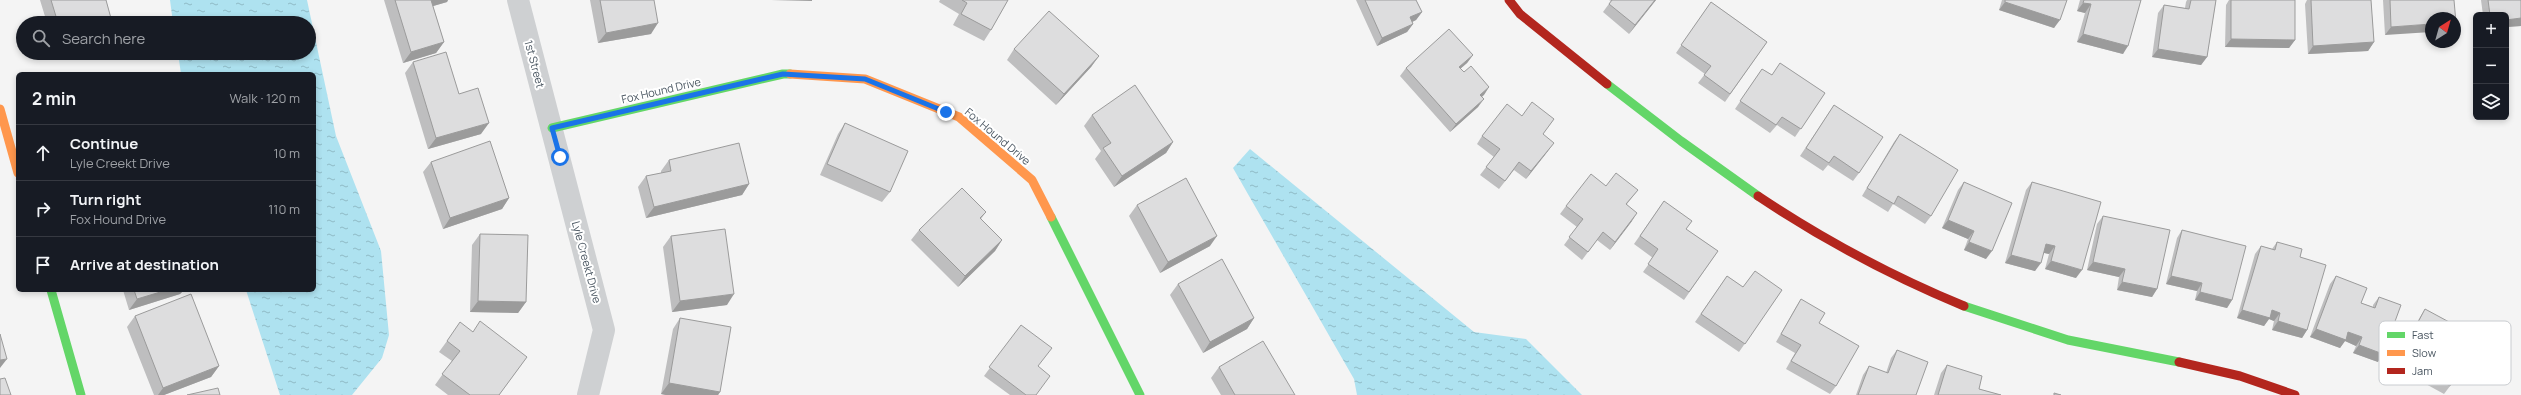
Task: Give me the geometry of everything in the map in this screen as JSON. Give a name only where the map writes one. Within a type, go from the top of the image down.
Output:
[{"type":"street","name":"1st Street","points":[[518,0],[552,128]]},
{"type":"street","points":[[1509,0],[1520,14],[1600,78],[1711,162],[1793,220],[1892,275],[1975,310],[2068,340],[2179,361],[2272,385],[2295,395]]},
{"type":"street","name":"Fox Hound Drive","points":[[552,128],[783,74],[865,79],[960,117],[1032,180],[1140,395]]},
{"type":"street","points":[[0,109],[16,166]]},
{"type":"street","name":"Lyle Creekt Drive","points":[[552,128],[604,330],[588,395]]},
{"type":"street","points":[[52,292],[81,395]]},
{"type":"water","points":[[170,0],[307,0],[310,16],[172,16]]},
{"type":"water","points":[[316,42],[336,136],[381,251],[389,335],[382,358],[352,395],[280,395],[247,292],[316,292],[316,72],[181,72],[179,60],[316,60]]},
{"type":"water","points":[[1250,149],[1474,332],[1526,339],[1582,395],[1357,395],[1354,379],[1233,168]]},
{"type":"building","points":[[51,0],[106,0],[110,16],[56,16]]},
{"type":"building","points":[[395,0],[431,0],[444,42],[411,52]]},
{"type":"building","points":[[600,0],[654,0],[658,23],[606,33]]},
{"type":"building","points":[[962,0],[1008,0],[991,30],[961,14],[967,3]]},
{"type":"building","points":[[1365,0],[1416,0],[1422,12],[1410,17],[1413,24],[1382,38]]},
{"type":"building","points":[[1612,0],[1655,0],[1635,25],[1609,4]]},
{"type":"building","points":[[2005,0],[2067,0],[2060,20],[2005,2]]},
{"type":"building","points":[[2084,0],[2141,0],[2128,46],[2083,34],[2091,4],[2083,3]]},
{"type":"building","points":[[2191,0],[2216,0],[2207,57],[2158,49],[2164,5],[2189,9]]},
{"type":"building","points":[[2231,0],[2295,0],[2295,40],[2231,39]]},
{"type":"building","points":[[2311,0],[2371,0],[2374,42],[2313,46]]},
{"type":"building","points":[[2390,0],[2454,0],[2455,12],[2425,12],[2425,24],[2391,27]]},
{"type":"building","points":[[2488,0],[2521,0],[2521,18],[2509,20],[2509,12],[2490,12]]},
{"type":"building","points":[[1711,2],[1767,42],[1730,94],[1704,75],[1711,66],[1681,45]]},
{"type":"building","points":[[1049,11],[1099,56],[1064,94],[1014,49]]},
{"type":"building","points":[[1449,29],[1473,55],[1459,67],[1464,72],[1471,66],[1489,87],[1480,95],[1484,99],[1456,124],[1406,68]]},
{"type":"building","points":[[446,52],[459,94],[478,88],[489,123],[436,138],[413,62]]},
{"type":"building","points":[[1780,63],[1825,93],[1801,129],[1782,117],[1776,125],[1740,101],[1762,69],[1772,75]]},
{"type":"building","points":[[1135,85],[1173,142],[1122,176],[1103,148],[1111,143],[1092,115]]},
{"type":"building","points":[[1532,102],[1554,119],[1543,134],[1554,143],[1531,171],[1519,162],[1505,181],[1486,167],[1500,149],[1482,136],[1507,104],[1522,116]]},
{"type":"building","points":[[1834,105],[1883,137],[1859,173],[1834,156],[1829,163],[1806,148]]},
{"type":"building","points":[[845,123],[908,151],[890,192],[827,164]]},
{"type":"building","points":[[1900,134],[1958,170],[1931,216],[1898,196],[1894,204],[1867,188]]},
{"type":"building","points":[[490,141],[509,198],[450,218],[431,162]]},
{"type":"building","points":[[739,143],[749,184],[654,207],[646,176],[671,171],[669,160]]},
{"type":"building","points":[[1616,173],[1638,190],[1626,204],[1637,213],[1615,242],[1603,232],[1588,252],[1569,237],[1583,219],[1566,206],[1591,174],[1606,186]]},
{"type":"building","points":[[1186,178],[1217,236],[1168,262],[1137,205]]},
{"type":"building","points":[[1964,182],[2012,203],[1992,251],[1969,242],[1974,231],[1948,220]]},
{"type":"building","points":[[2032,182],[2101,202],[2082,270],[2051,261],[2055,246],[2046,244],[2041,263],[2011,255]]},
{"type":"building","points":[[962,188],[986,212],[980,218],[1002,240],[965,276],[919,230]]},
{"type":"building","points":[[1664,201],[1692,221],[1686,229],[1718,251],[1689,292],[1648,264],[1658,249],[1640,236]]},
{"type":"building","points":[[2103,216],[2170,230],[2157,289],[2122,282],[2125,269],[2093,262]]},
{"type":"building","points":[[725,229],[734,294],[680,301],[671,236]]},
{"type":"building","points":[[2182,230],[2246,246],[2232,300],[2200,292],[2202,283],[2171,276]]},
{"type":"building","points":[[480,234],[528,235],[526,302],[478,301]]},
{"type":"building","points":[[2277,242],[2302,249],[2300,257],[2326,265],[2307,330],[2278,321],[2280,313],[2272,310],[2270,318],[2242,310],[2261,246],[2275,250]]},
{"type":"building","points":[[1222,259],[1254,318],[1210,342],[1178,284]]},
{"type":"building","points":[[1755,271],[1782,290],[1745,344],[1701,314],[1727,276],[1743,287]]},
{"type":"building","points":[[2336,276],[2367,288],[2361,303],[2375,308],[2379,297],[2401,305],[2395,321],[2379,321],[2379,352],[2359,345],[2362,337],[2348,332],[2346,340],[2316,329]]},
{"type":"building","points":[[135,292],[160,292],[137,299]]},
{"type":"building","points":[[191,294],[219,366],[163,388],[135,316]]},
{"type":"building","points":[[1801,299],[1825,313],[1819,323],[1859,346],[1836,386],[1791,361],[1801,345],[1781,334]]},
{"type":"building","points":[[2425,309],[2447,321],[2419,321]]},
{"type":"building","points":[[680,318],[731,327],[720,392],[669,383]]},
{"type":"building","points":[[480,321],[527,357],[499,395],[470,395],[442,374],[460,351],[447,341],[460,322],[473,332]]},
{"type":"building","points":[[1021,325],[1052,348],[1038,366],[1050,376],[1036,395],[1026,395],[989,367]]},
{"type":"building","points":[[0,334],[7,359],[0,360]]},
{"type":"building","points":[[1263,341],[1295,395],[1235,395],[1219,367]]},
{"type":"building","points":[[1897,350],[1928,362],[1916,395],[1858,395],[1869,366],[1888,373]]},
{"type":"building","points":[[1947,365],[1982,376],[1979,389],[2001,395],[1938,395]]},
{"type":"building","points":[[5,378],[11,395],[0,395],[0,379]]},
{"type":"building","points":[[218,388],[220,395],[187,395]]},
{"type":"traffic: fast","points":[[552,128],[783,74],[790,74]]},
{"type":"traffic: fast","points":[[1607,84],[1681,141],[1758,196]]},
{"type":"traffic: fast","points":[[1051,217],[1140,395]]},
{"type":"traffic: fast","points":[[52,292],[81,395]]},
{"type":"traffic: fast","points":[[1964,306],[2068,340],[2179,362]]},
{"type":"traffic: slow","points":[[790,74],[865,79],[959,117],[1032,180],[1051,217]]},
{"type":"traffic: slow","points":[[0,109],[16,166]]},
{"type":"traffic: jam","points":[[1509,0],[1520,14],[1607,84]]},
{"type":"traffic: jam","points":[[1758,196],[1808,228],[1884,270],[1964,306]]},
{"type":"traffic: jam","points":[[2179,362],[2240,376],[2295,395]]},
{"type":"route","points":[[560,157],[552,128],[783,74],[865,79],[946,112]]}]
